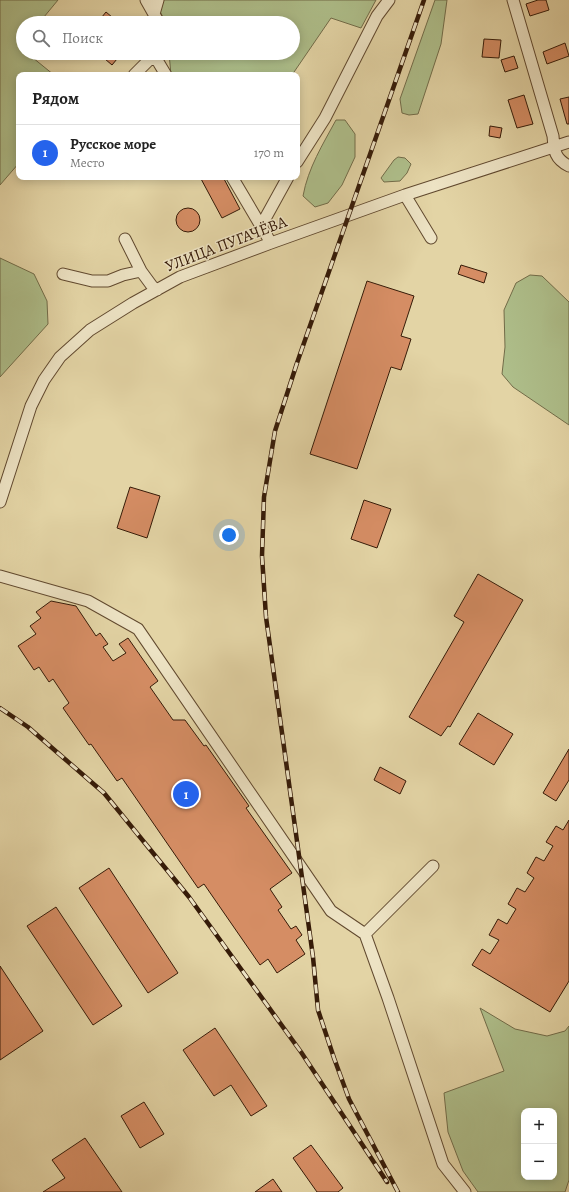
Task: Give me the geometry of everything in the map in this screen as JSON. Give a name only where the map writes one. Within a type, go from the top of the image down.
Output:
[{"type":"street","points":[[146,0],[155,16]]},
{"type":"street","points":[[156,16],[158,0]]},
{"type":"street","points":[[300,157],[325,118],[377,16],[389,0]]},
{"type":"street","points":[[513,0],[551,131],[556,156],[564,164],[569,166]]},
{"type":"street","points":[[137,72],[149,60]]},
{"type":"street","points":[[160,60],[165,72]]},
{"type":"street","name":"УЛИЦА ПУГАЧЁВА","points":[[0,502],[31,406],[44,380],[60,357],[90,330],[133,303],[180,277],[405,195],[569,142]]},
{"type":"street","points":[[234,180],[271,243]]},
{"type":"street","points":[[261,226],[286,180]]},
{"type":"street","points":[[405,195],[431,238]]},
{"type":"street","points":[[125,239],[147,281],[157,290]]},
{"type":"street","points":[[63,274],[92,281],[108,281],[123,275],[141,271]]},
{"type":"street","points":[[0,576],[88,601],[138,629],[331,911],[365,934],[388,998],[442,1164],[464,1192]]},
{"type":"street","points":[[365,934],[434,866]]},
{"type":"green space","points":[[0,0],[58,0],[45,16],[16,16],[16,60],[36,60],[50,72],[16,72],[16,166],[0,185]]},
{"type":"green space","points":[[154,0],[376,0],[361,28],[331,18],[294,72],[171,72],[170,60],[300,60],[300,16],[162,16]]},
{"type":"green space","points":[[435,0],[447,0],[441,44],[418,114],[409,115],[402,113],[400,99]]},
{"type":"green space","points":[[336,120],[345,120],[355,134],[355,157],[342,185],[328,203],[315,207],[303,196],[305,186],[316,156]]},
{"type":"green space","points":[[398,157],[405,158],[411,164],[407,173],[400,181],[384,182],[381,178],[394,160]]},
{"type":"green space","points":[[0,258],[34,274],[47,301],[48,324],[0,377]]},
{"type":"green space","points":[[530,275],[542,276],[569,302],[569,425],[513,387],[502,374],[505,347],[504,310],[516,283]]},
{"type":"green space","points":[[480,1008],[515,1029],[547,1036],[565,1031],[569,1026],[569,1180],[565,1192],[478,1192],[463,1171],[448,1132],[444,1093],[504,1071]]},
{"type":"building","points":[[538,0],[546,0],[549,10],[530,16],[526,4]]},
{"type":"building","points":[[106,12],[111,16],[103,16]]},
{"type":"building","points":[[484,39],[501,40],[499,58],[482,57]]},
{"type":"building","points":[[565,43],[569,56],[547,64],[543,52]]},
{"type":"building","points":[[514,56],[518,68],[505,72],[501,60]]},
{"type":"building","points":[[106,60],[116,60],[112,65]]},
{"type":"building","points":[[524,95],[533,124],[517,128],[508,100]]},
{"type":"building","points":[[569,97],[569,124],[567,124],[560,99]]},
{"type":"building","points":[[490,126],[502,128],[500,138],[489,136]]},
{"type":"building","points":[[202,180],[225,180],[240,209],[222,218]]},
{"type":"building","points":[[188,208],[197,211],[200,220],[197,229],[188,232],[179,229],[176,220],[179,211]]},
{"type":"building","points":[[461,265],[487,273],[484,283],[458,274]]},
{"type":"building","points":[[367,281],[414,296],[401,336],[411,339],[401,370],[391,367],[357,469],[310,454]]},
{"type":"building","points":[[130,487],[160,496],[147,538],[117,528]]},
{"type":"building","points":[[364,500],[391,509],[377,548],[351,539]]},
{"type":"building","points":[[478,574],[523,600],[450,727],[448,726],[441,736],[409,717],[464,622],[454,616]]},
{"type":"building","points":[[51,601],[76,606],[96,636],[100,633],[108,644],[103,647],[113,661],[126,653],[119,644],[128,638],[158,681],[150,687],[173,720],[185,720],[204,746],[206,745],[249,806],[246,808],[292,873],[270,889],[282,907],[278,910],[291,929],[296,926],[302,935],[296,940],[305,954],[277,973],[268,959],[260,965],[204,884],[198,888],[122,778],[117,781],[63,708],[69,703],[53,679],[49,682],[39,667],[34,670],[18,646],[36,634],[30,626],[41,618],[36,612]]},
{"type":"building","points":[[478,713],[513,734],[494,765],[459,744]]},
{"type":"building","points":[[569,749],[569,780],[556,801],[543,793]]},
{"type":"building","points":[[380,767],[406,781],[400,794],[374,780]]},
{"type":"building","points":[[569,820],[569,981],[550,1012],[472,965],[482,949],[490,954],[499,940],[489,935],[498,919],[507,924],[516,909],[508,904],[517,888],[525,892],[534,878],[527,873],[536,857],[544,861],[553,846],[546,842],[556,826],[563,830]]},
{"type":"building","points":[[109,868],[178,973],[148,993],[79,888]]},
{"type":"building","points":[[56,907],[122,1006],[93,1025],[27,926]]},
{"type":"building","points":[[0,966],[43,1031],[0,1060]]},
{"type":"building","points":[[215,1028],[267,1106],[251,1116],[231,1085],[214,1096],[183,1050]]},
{"type":"building","points":[[144,1102],[164,1134],[140,1148],[121,1116]]},
{"type":"building","points":[[85,1138],[122,1192],[43,1192],[65,1178],[52,1160]]},
{"type":"building","points":[[311,1145],[343,1188],[338,1192],[317,1192],[293,1158]]},
{"type":"building","points":[[273,1179],[282,1192],[255,1192]]},
{"type":"railway","points":[[398,1192],[349,1099],[318,1010],[313,957],[266,617],[262,556],[264,497],[275,431],[297,363],[424,0]]},
{"type":"railway","points":[[0,708],[28,727],[104,793],[189,897],[301,1052],[387,1182]]},
{"type":"place","name":"Русское море","points":[[186,794]]}]
